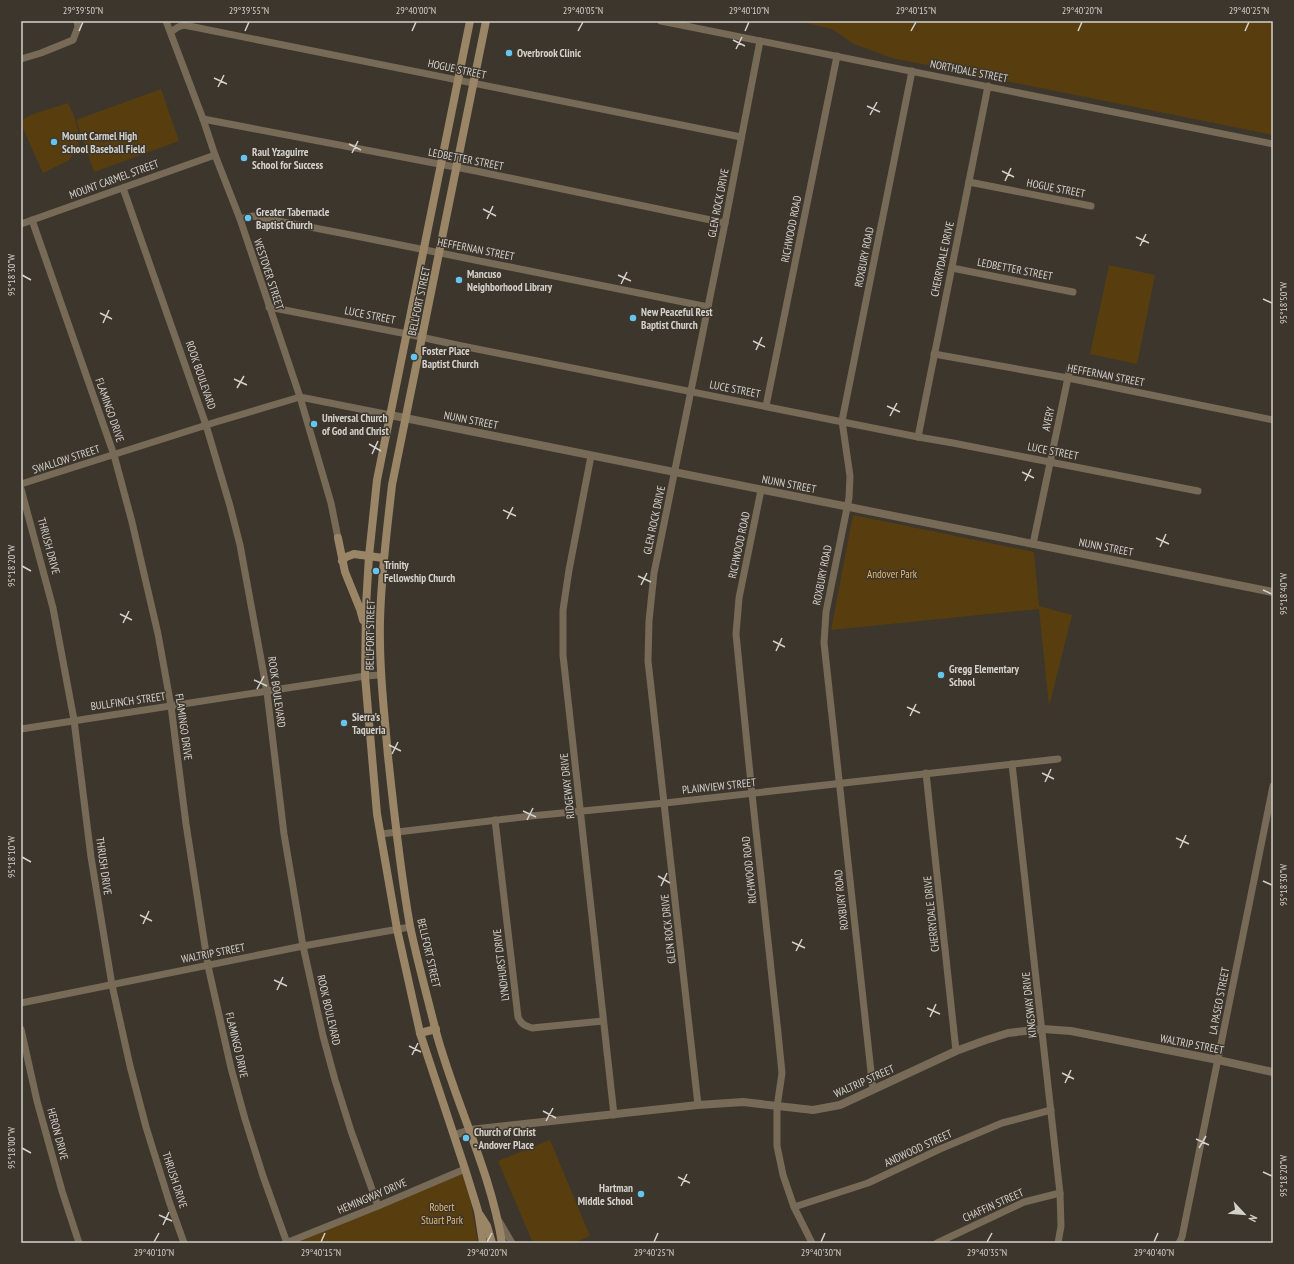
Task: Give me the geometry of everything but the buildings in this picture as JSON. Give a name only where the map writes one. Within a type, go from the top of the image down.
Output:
[{"type":"main road","name":"BELLFORT STREET","points":[[470,21],[378,480],[369,556],[366,606],[365,676],[377,814],[397,929],[420,1033],[455,1135],[478,1211],[483,1243]]},
{"type":"main road","name":"BELLFORT STREET","points":[[486,21],[392,485],[383,558],[380,620],[380,675],[396,832],[410,927],[450,1078],[481,1161],[499,1220],[502,1243]]},
{"type":"main road","points":[[338,538],[344,547],[354,554],[383,558]]},
{"type":"main road","points":[[338,538],[345,572],[360,609],[366,630]]},
{"type":"main road","points":[[342,561],[346,557],[354,554]]},
{"type":"main road","points":[[420,1033],[436,1029]]},
{"type":"main road","points":[[478,1211],[484,1220],[492,1243]]},
{"type":"street","points":[[21,59],[41,53],[73,40],[78,27],[76,21]]},
{"type":"street","name":"WESTOVER STREET","points":[[166,21],[240,219],[300,398],[331,503],[338,538]]},
{"type":"street","points":[[170,32],[173,21]]},
{"type":"street","name":"NORTHDALE STREET","points":[[661,21],[1273,144]]},
{"type":"street","name":"HOGUE STREET","points":[[170,32],[178,26],[184,25],[741,138]]},
{"type":"street","name":"GLEN ROCK DRIVE","points":[[698,1105],[648,661],[649,621],[654,573],[725,223],[760,41]]},
{"type":"street","name":"RICHWOOD ROAD","points":[[766,406],[837,56]]},
{"type":"street","name":"ROXBURY ROAD","points":[[873,1090],[824,643],[826,612],[849,498],[850,476],[842,422],[912,71]]},
{"type":"street","name":"CHERRYDALE DRIVE","points":[[918,437],[988,86]]},
{"type":"street","name":"LEDBETTER STREET","points":[[203,119],[442,165],[725,223]]},
{"type":"street","name":"MOUNT CARMEL STREET","points":[[21,224],[215,155]]},
{"type":"street","name":"HOGUE STREET","points":[[969,182],[1091,206]]},
{"type":"street","name":"ROOK BOULEVARD","points":[[123,188],[206,425],[240,545],[268,692],[284,834],[303,946],[323,1036],[335,1080],[351,1131],[378,1206]]},
{"type":"street","name":"HEFFERNAN STREET","points":[[240,219],[253,216],[708,307]]},
{"type":"street","name":"FLAMINGO DRIVE","points":[[32,220],[114,455],[146,578],[171,706],[186,824],[208,966],[231,1068],[245,1120],[287,1243]]},
{"type":"street","name":"LEDBETTER STREET","points":[[952,268],[1073,292]]},
{"type":"street","name":"LUCE STREET","points":[[269,307],[690,392],[918,437],[953,442],[1198,491]]},
{"type":"street","name":"HEFFERNAN STREET","points":[[934,354],[1068,378],[1273,420]]},
{"type":"street","name":"AVERY","points":[[1033,544],[1070,368]]},
{"type":"street","name":"SWALLOW STREET","points":[[21,484],[206,425],[300,398]]},
{"type":"street","name":"NUNN STREET","points":[[300,398],[1273,592]]},
{"type":"street","name":"RIDGEWAY DRIVE","points":[[591,456],[569,570],[563,610],[563,655],[614,1115]]},
{"type":"street","name":"THRUSH DRIVE","points":[[21,489],[54,608],[74,720],[91,857],[112,985],[130,1066],[146,1127],[184,1243]]},
{"type":"street","name":"RICHWOOD ROAD","points":[[761,490],[739,598],[736,634],[782,1073],[777,1107],[776,1138],[779,1162],[794,1207],[812,1243]]},
{"type":"street","name":"BULLFINCH STREET","points":[[21,729],[365,676],[380,675]]},
{"type":"street","name":"PLAINVIEW STREET","points":[[381,834],[495,820],[752,794],[1058,759]]},
{"type":"street","name":"KINGSWAY DRIVE","points":[[1012,764],[1043,1029],[1060,1193],[1061,1226],[1058,1243]]},
{"type":"street","name":"CHERRYDALE DRIVE","points":[[926,773],[956,1052]]},
{"type":"street","name":"LA PASEO STREET","points":[[1179,1243],[1182,1237],[1273,786]]},
{"type":"street","name":"LYNDHURST DRIVE","points":[[495,820],[518,1017],[520,1022],[523,1025],[532,1028],[603,1021]]},
{"type":"street","name":"WALTRIP STREET","points":[[21,1003],[303,946],[410,927]]},
{"type":"street","name":"WALTRIP STREET","points":[[455,1135],[470,1130],[698,1105],[743,1102],[813,1110],[840,1105],[956,1052],[986,1040],[1008,1034],[1043,1029],[1071,1031],[1273,1072]]},
{"type":"street","name":"HERON DRIVE","points":[[21,1030],[39,1109],[62,1191],[80,1243]]},
{"type":"street","name":"ANDWOOD STREET","points":[[794,1207],[868,1183],[1002,1122],[1051,1110]]},
{"type":"street","name":"HEMINGWAY DRIVE","points":[[287,1243],[465,1169]]},
{"type":"street","name":"CHAFFIN STREET","points":[[937,1243],[1024,1202],[1060,1193]]},
{"type":"street","points":[[499,1220],[512,1243]]},
{"type":"green space","points":[[798,21],[1273,21],[1273,135],[892,58],[854,44],[832,29]]},
{"type":"green space","points":[[161,89],[179,141],[94,172],[76,120]]},
{"type":"green space","name":"Mount Carmel High School Baseball Field","points":[[68,103],[74,116],[80,138],[78,147],[69,160],[43,173],[22,126],[23,120],[30,115]]},
{"type":"green space","points":[[1109,265],[1155,275],[1137,364],[1090,354]]},
{"type":"green space","name":"Andover Park","points":[[853,515],[1034,552],[1039,606],[1072,615],[1049,706],[1039,609],[831,630]]},
{"type":"green space","points":[[550,1140],[590,1236],[573,1243],[533,1243],[498,1161]]},
{"type":"green space","name":"Robert Stuart Park","points":[[461,1174],[470,1198],[478,1243],[290,1243]]},
{"type":"place","name":"Overbrook Clinic","points":[[509,53]]},
{"type":"place","name":"Mount Carmel High School Baseball Field","points":[[54,142]]},
{"type":"place","name":"Raul Yzaguirre School for Success","points":[[244,158]]},
{"type":"place","name":"Greater Tabernacle Baptist Church","points":[[248,218]]},
{"type":"place","name":"Mancuso Neighborhood Library","points":[[459,280]]},
{"type":"place","name":"New Peaceful Rest Baptist Church","points":[[633,318]]},
{"type":"place","name":"Foster Place Baptist Church","points":[[414,357]]},
{"type":"place","name":"Universal Church of God and Christ","points":[[314,424]]},
{"type":"place","name":"Trinity Fellowship Church","points":[[376,571]]},
{"type":"place","name":"Gregg Elementary School","points":[[941,675]]},
{"type":"place","name":"Sierra's Taqueria","points":[[344,723]]},
{"type":"place","name":"Church of Christ - Andover Place","points":[[466,1138]]},
{"type":"place","name":"Hartman Middle School","points":[[641,1194]]}]
